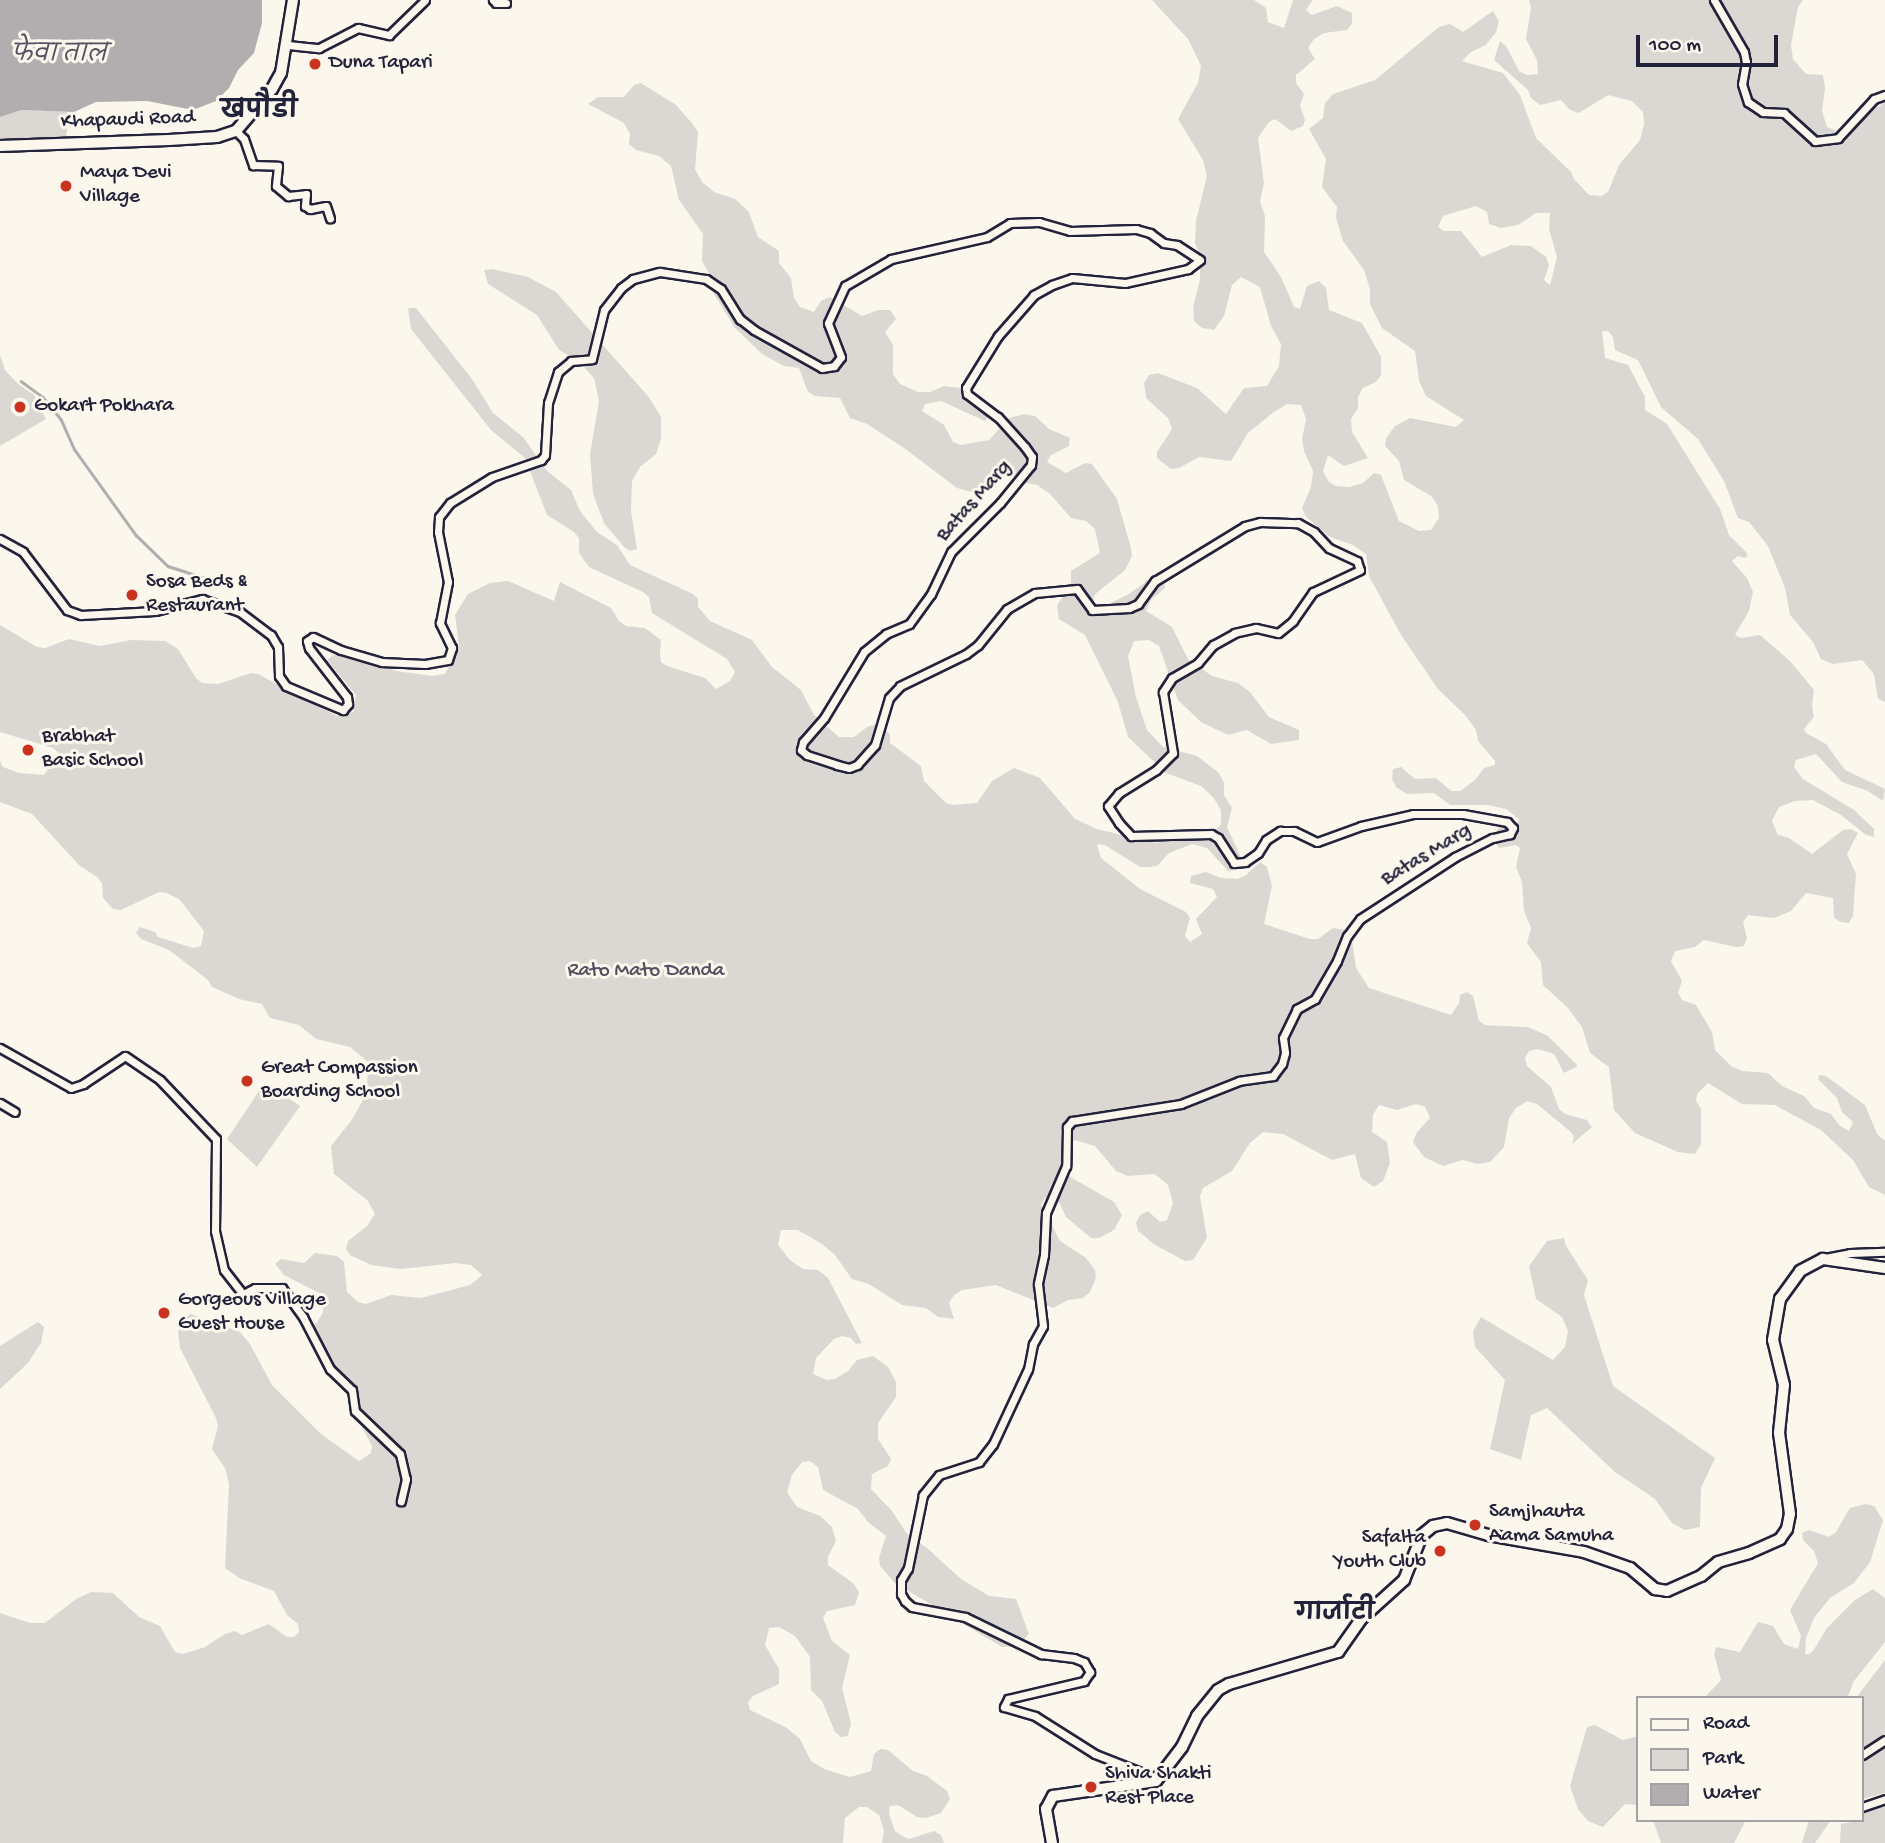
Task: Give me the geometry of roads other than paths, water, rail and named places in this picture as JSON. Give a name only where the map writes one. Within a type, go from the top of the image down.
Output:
[{"type":"street","points":[[293,0],[288,45],[281,74],[272,89],[236,131],[244,139],[253,165],[278,166],[276,186],[288,196],[306,194],[305,206],[310,209],[326,206],[330,218]]},
{"type":"street","points":[[288,45],[318,48],[358,28],[389,35],[425,0]]},
{"type":"street","points":[[493,0],[496,3],[506,3]]},
{"type":"street","points":[[1714,0],[1744,52],[1746,62],[1742,84],[1748,102],[1763,112],[1784,113],[1815,141],[1838,138],[1874,99],[1885,94]]},
{"type":"street","name":"Khapaudi Road","points":[[0,146],[218,137],[236,131]]},
{"type":"street","name":"Batas Marg","points":[[0,539],[23,552],[67,610],[81,615],[155,611],[202,599],[240,612],[271,635],[278,647],[279,676],[286,686],[343,710],[348,704],[348,697],[307,641],[313,637],[341,650],[382,662],[425,664],[447,660],[453,648],[440,623],[447,582],[438,532],[439,517],[450,503],[492,477],[510,468],[541,460],[545,455],[548,403],[558,372],[571,361],[592,359],[604,310],[621,288],[634,279],[660,272],[706,279],[721,289],[740,319],[754,330],[822,368],[834,366],[841,357],[828,323],[839,294],[845,286],[891,259],[987,237],[1010,223],[1039,222],[1070,231],[1136,229],[1150,233],[1164,243],[1177,245],[1200,260],[1196,265],[1177,273],[1125,283],[1072,278],[1034,295],[998,336],[966,388],[968,394],[998,417],[1025,447],[1032,457],[1031,465],[1000,503],[951,552],[931,594],[909,624],[886,634],[864,652],[824,718],[803,742],[802,750],[807,755],[837,765],[849,768],[857,765],[875,745],[889,698],[900,686],[966,654],[978,645],[1007,609],[1034,593],[1077,589],[1092,610],[1129,608],[1138,604],[1155,581],[1245,526],[1260,522],[1298,523],[1314,532],[1329,548],[1357,561],[1360,570],[1313,592],[1293,621],[1278,633],[1256,628],[1235,633],[1213,645],[1198,663],[1172,678],[1163,692],[1172,752],[1156,770],[1119,793],[1108,806],[1132,836],[1210,834],[1217,838],[1234,863],[1245,862],[1258,853],[1266,840],[1280,831],[1294,831],[1317,842],[1361,826],[1413,814],[1463,814],[1507,822],[1513,828],[1510,834],[1492,838],[1455,856],[1360,919],[1347,936],[1337,961],[1315,999],[1297,1009],[1283,1038],[1285,1053],[1282,1064],[1273,1076],[1239,1081],[1181,1104],[1072,1121],[1067,1127],[1066,1166],[1046,1213],[1044,1255],[1038,1284],[1043,1326],[1033,1344],[1028,1369],[998,1434],[979,1462],[939,1475],[928,1485],[917,1519],[908,1568],[901,1580],[901,1594],[912,1607],[965,1618],[1041,1654],[1084,1662],[1090,1672],[1084,1681],[1008,1699],[1004,1707],[1034,1716],[1095,1754],[1151,1776],[1156,1781]]},
{"type":"street","points":[[0,1049],[71,1088],[83,1084],[125,1056],[160,1080],[209,1130],[216,1139],[215,1231],[224,1270],[243,1294],[255,1288],[282,1288],[303,1317],[330,1370],[352,1390],[355,1411],[400,1454],[406,1479],[401,1502]]},
{"type":"street","points":[[0,1103],[15,1112]]},
{"type":"street","points":[[1052,1843],[1046,1809],[1053,1796],[1156,1781],[1178,1754],[1197,1716],[1218,1690],[1229,1684],[1338,1652],[1362,1618],[1404,1580],[1422,1535],[1433,1526],[1447,1523],[1488,1535],[1584,1552],[1630,1567],[1656,1589],[1667,1591],[1701,1576],[1718,1562],[1749,1553],[1780,1539],[1787,1530],[1790,1514],[1779,1433],[1784,1385],[1773,1340],[1774,1326],[1784,1292],[1800,1272],[1823,1259],[1850,1253],[1885,1252]]},
{"type":"street","points":[[1823,1259],[1885,1268]]},
{"type":"street","points":[[1864,1754],[1885,1740]]},
{"type":"street","points":[[1864,1806],[1885,1799]]},
{"type":"water","name":"फेवा ताल","points":[[0,0],[262,0],[262,23],[254,53],[238,70],[229,88],[216,101],[193,110],[147,101],[96,102],[74,112],[22,110],[0,117]]},
{"type":"waterway","points":[[21,381],[43,397],[61,419],[75,450],[136,535],[168,566],[233,587]]},
{"type":"place","name":"Duna Tapari","points":[[315,64]]},
{"type":"place","name":"Maya Devi Village","points":[[66,186]]},
{"type":"place","name":"Gokart Pokhara","points":[[20,407]]},
{"type":"place","name":"Sosa Beds & Restaurant","points":[[132,595]]},
{"type":"place","name":"Brabhat Basic School","points":[[28,750]]},
{"type":"place","name":"Great Compassion Boarding School","points":[[247,1081]]},
{"type":"place","name":"Gorgeous Village Guest House","points":[[164,1313]]},
{"type":"place","name":"Samjhauta Aama Samuha","points":[[1475,1525]]},
{"type":"place","name":"Safalta Youth Club","points":[[1440,1551]]},
{"type":"place","name":"Shiva Shakti Rest Place","points":[[1091,1787]]},
{"type":"district","name":"खपौडी","points":[[259,113]]},
{"type":"district","name":"गार्जाटी","points":[[1335,1615]]},
{"type":"park label","name":"Rato Mato Danda","points":[[646,972]]}]
